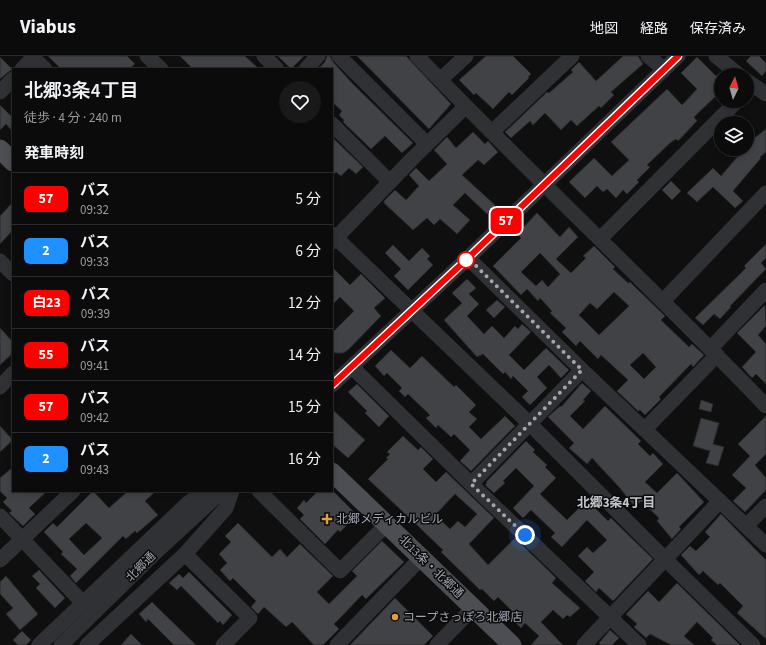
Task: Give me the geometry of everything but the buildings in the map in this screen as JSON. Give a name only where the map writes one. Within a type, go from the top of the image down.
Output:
[{"type":"main road","points":[[0,149],[12,161]]},
{"type":"main road","name":"北13条・北郷通","points":[[333,473],[512,645]]},
{"type":"street","points":[[264,56],[277,68]]},
{"type":"street","points":[[307,68],[318,56]]},
{"type":"street","points":[[338,56],[427,144]]},
{"type":"street","points":[[417,56],[465,107],[601,238],[766,406]]},
{"type":"street","points":[[440,80],[466,56]]},
{"type":"street","points":[[492,132],[572,56]]},
{"type":"street","points":[[648,56],[664,69]]},
{"type":"street","points":[[333,384],[468,258],[678,56]]},
{"type":"street","points":[[716,56],[731,68]]},
{"type":"street","points":[[23,68],[33,57],[44,68]]},
{"type":"street","points":[[0,92],[12,80]]},
{"type":"street","points":[[465,107],[333,238],[530,424],[753,645]]},
{"type":"street","points":[[601,238],[730,108]]},
{"type":"street","points":[[333,125],[390,182]]},
{"type":"street","points":[[664,301],[766,193]]},
{"type":"street","points":[[468,258],[582,370],[766,544]]},
{"type":"street","points":[[0,261],[12,273]]},
{"type":"street","points":[[645,429],[714,352],[766,290]]},
{"type":"street","points":[[352,367],[471,484],[639,645]]},
{"type":"street","points":[[471,484],[582,370]]},
{"type":"street","points":[[0,560],[72,492]]},
{"type":"street","points":[[39,645],[195,498],[224,492],[226,508],[185,554],[88,644]]},
{"type":"street","name":"北郷通","points":[[61,645],[156,552],[224,492]]},
{"type":"street","points":[[260,492],[340,571],[387,524]]},
{"type":"street","points":[[584,645],[720,501]]},
{"type":"street","points":[[746,526],[766,506]]},
{"type":"street","points":[[0,516],[83,603]]},
{"type":"street","points":[[185,554],[250,618],[223,645]]},
{"type":"street","points":[[337,645],[421,558]]},
{"type":"street","points":[[437,645],[474,607]]},
{"type":"bus line","name":"57","points":[[333,384],[468,258],[678,56]]},
{"type":"place","name":"北郷メディカルビル","points":[[327,519]]},
{"type":"place","name":"コープさっぽろ北郷店","points":[[395,617]]},
{"type":"district","name":"北郷3条4丁目","points":[[616,503]]},
{"type":"route","points":[[466,260],[468,258],[582,370],[471,484],[525,535]]}]
